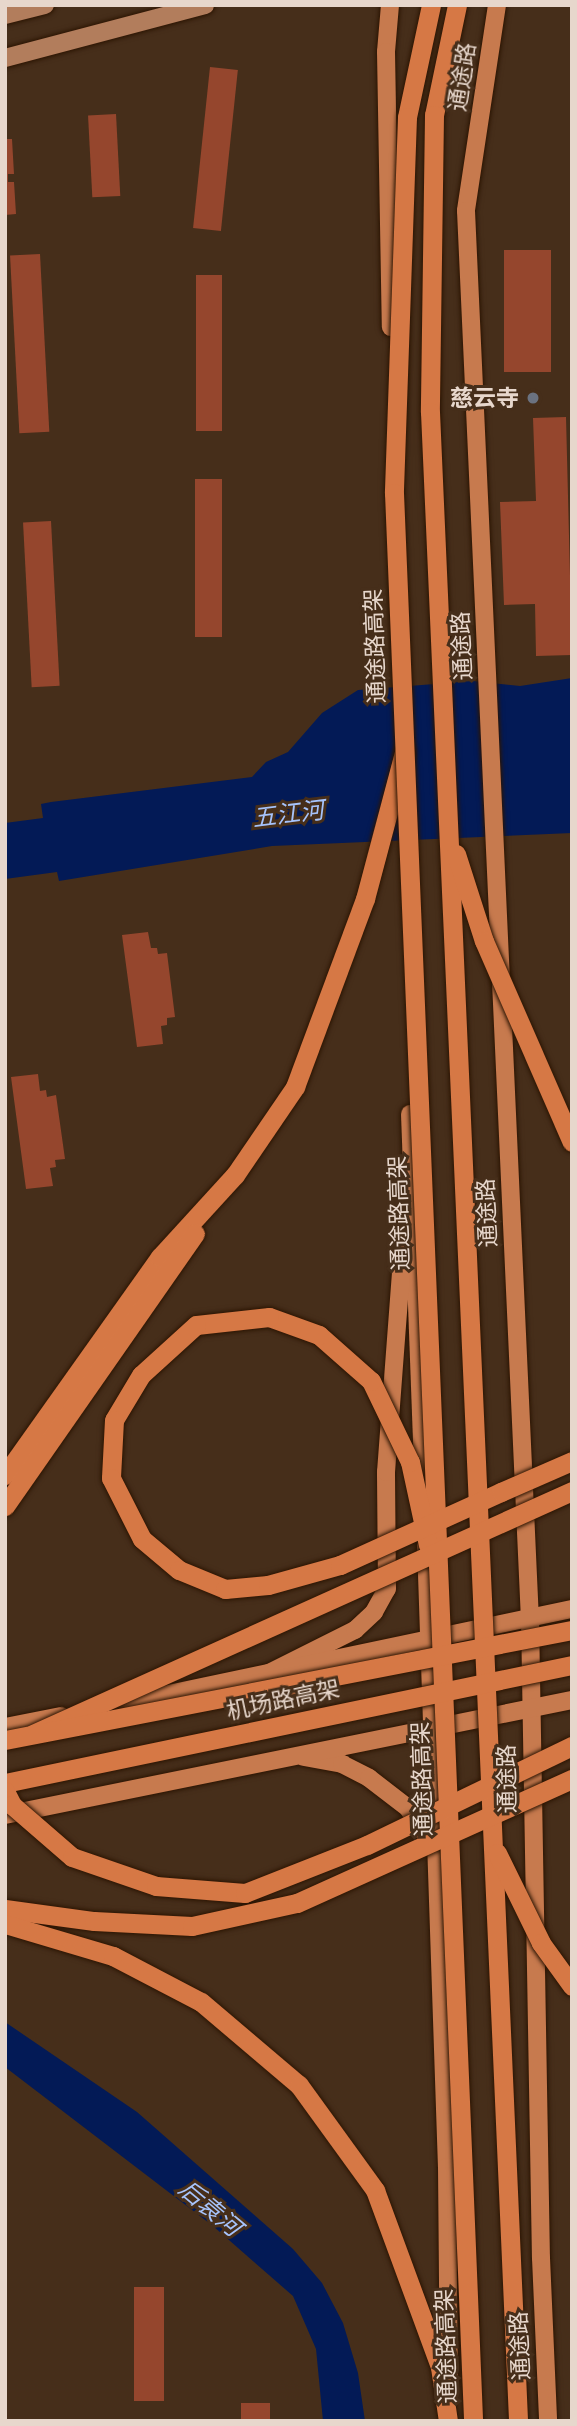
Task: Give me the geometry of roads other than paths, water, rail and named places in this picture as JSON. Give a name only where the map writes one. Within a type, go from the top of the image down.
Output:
[{"type":"highway","name":"通途路高架","points":[[431,5],[407,117],[394,493],[401,759],[473,2421]]},
{"type":"highway","points":[[457,5],[434,115],[430,412],[518,2421]]},
{"type":"highway","points":[[5,1506],[295,1087],[366,899],[401,759]]},
{"type":"highway","points":[[448,830],[484,941],[572,1142]]},
{"type":"highway","points":[[5,1475],[160,1257],[235,1175]]},
{"type":"highway","points":[[439,1601],[426,1538],[424,1525],[410,1462],[372,1381],[319,1335],[269,1317],[196,1325],[141,1375],[114,1420],[111,1478],[142,1539],[179,1570],[225,1589],[268,1585],[340,1565],[402,1537],[414,1531],[426,1526],[500,1492],[572,1461]]},
{"type":"highway","points":[[33,1734],[572,1490]]},
{"type":"highway","name":"机场路高架","points":[[5,1740],[572,1630]]},
{"type":"highway","name":"机场路高架","points":[[5,1783],[572,1665]]},
{"type":"highway","points":[[5,1791],[12,1805],[72,1857],[156,1886],[245,1893],[367,1845],[572,1746]]},
{"type":"highway","points":[[5,1909],[94,1921],[192,1926],[297,1903],[572,1779]]},
{"type":"highway","points":[[493,1846],[541,1943],[572,1986]]},
{"type":"highway","points":[[5,1924],[113,1956],[201,2002],[299,2085],[375,2190],[440,2367],[449,2421]]},
{"type":"main road","points":[[5,15],[45,5]]},
{"type":"main road","points":[[5,58],[205,5]]},
{"type":"main road","points":[[390,5],[386,65],[402,843],[434,1850],[447,2167],[449,2421]]},
{"type":"main road","name":"通途路","points":[[498,5],[466,211],[530,1618],[548,2421]]},
{"type":"main road","points":[[265,1675],[355,1630],[374,1612],[387,1589],[386,1472],[411,1136]]},
{"type":"main road","points":[[5,1727],[572,1609]]},
{"type":"main road","points":[[5,1815],[432,1725],[572,1700]]},
{"type":"main road","points":[[293,1756],[342,1764],[369,1778],[408,1808],[434,1850]]},
{"type":"water","name":"五江河","points":[[572,678],[572,833],[272,846],[59,881],[57,872],[5,879],[5,823],[43,818],[41,804],[51,802],[252,777],[266,762],[288,752],[322,713],[358,690],[473,681],[520,686]]},
{"type":"water","name":"后袁河","points":[[5,2022],[137,2112],[293,2249],[322,2283],[343,2323],[358,2373],[365,2421],[323,2421],[316,2349],[293,2296],[213,2226],[5,2067]]},
{"type":"place","name":"慈云寺","points":[[533,398]]}]
